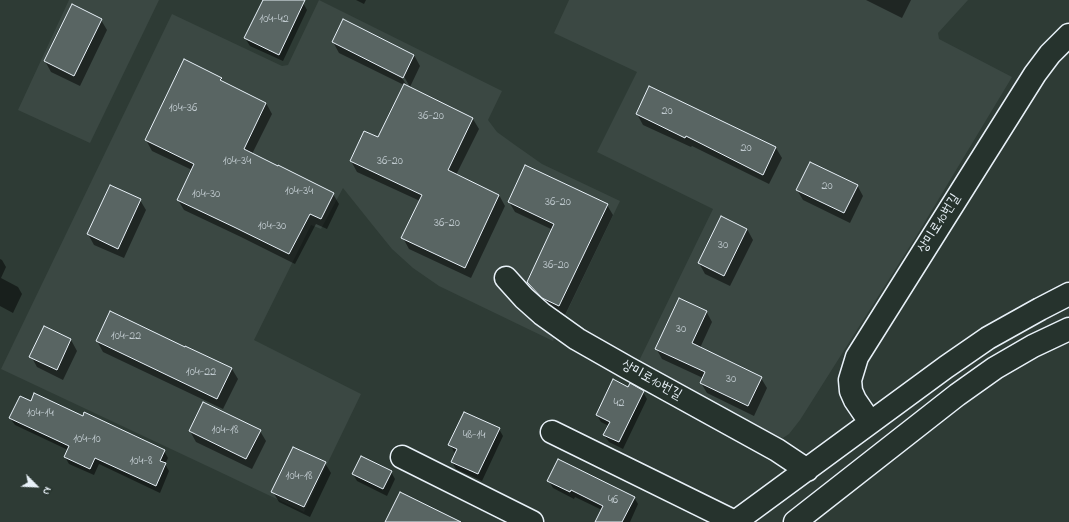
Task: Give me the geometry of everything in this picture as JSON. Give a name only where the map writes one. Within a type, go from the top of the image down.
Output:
[{"type":"street","name":"상미로10번길","points":[[870,422],[855,400],[851,390],[850,380],[857,357],[1035,74],[1050,54],[1069,35]]},
{"type":"street","name":"상미로10번길","points":[[506,278],[524,298],[542,314],[577,339],[778,450],[807,470]]},
{"type":"street","points":[[552,432],[735,522],[870,422],[988,338],[1069,294]]},
{"type":"street","points":[[795,522],[957,395],[995,368],[1034,346],[1069,329]]},
{"type":"street","points":[[402,456],[532,522]]},
{"type":"shaded area","points":[[69,0],[159,0],[90,143],[18,110]]},
{"type":"shaded area","points":[[319,0],[502,91],[488,120],[497,132],[542,164],[620,201],[553,341],[439,286],[413,268],[392,249],[343,188],[321,229],[311,225],[254,340],[361,394],[304,512],[1,369],[172,14],[282,66],[288,65]]},
{"type":"shaded area","points":[[569,0],[968,0],[938,33],[939,39],[1012,77],[917,235],[800,420],[789,434],[783,438],[772,436],[637,365],[713,209],[597,152],[637,72],[554,33]]},
{"type":"building","points":[[263,0],[305,0],[279,55],[244,38]]},
{"type":"building","points":[[72,4],[102,19],[74,76],[44,61]]},
{"type":"building","points":[[343,19],[414,55],[403,78],[332,42]]},
{"type":"building","points":[[184,59],[222,78],[220,80],[266,103],[244,149],[334,193],[321,219],[310,214],[289,254],[177,200],[194,164],[145,140]]},
{"type":"building","points":[[404,84],[473,118],[448,170],[499,195],[465,268],[401,238],[422,195],[350,161],[364,131],[378,137]]},
{"type":"building","points":[[649,86],[776,147],[763,175],[686,136],[685,138],[636,114]]},
{"type":"building","points":[[810,162],[858,185],[844,213],[796,190]]},
{"type":"building","points":[[525,165],[608,204],[559,306],[542,298],[527,282],[554,224],[508,202]]},
{"type":"building","points":[[110,185],[141,199],[118,249],[87,234]]},
{"type":"building","points":[[721,216],[747,229],[724,276],[698,263]]},
{"type":"building","points":[[679,298],[707,311],[692,343],[762,377],[748,406],[700,383],[705,372],[655,349]]},
{"type":"building","points":[[110,311],[232,368],[217,399],[96,341]]},
{"type":"building","points":[[44,326],[71,339],[57,370],[29,357]]},
{"type":"building","points":[[613,379],[628,387],[630,383],[644,391],[619,442],[603,435],[610,422],[596,415]]},
{"type":"building","points":[[34,393],[83,416],[84,412],[165,450],[160,461],[166,463],[156,486],[95,458],[90,469],[64,457],[69,446],[9,418],[20,396],[31,401]]},
{"type":"building","points":[[203,402],[261,430],[246,459],[189,431]]},
{"type":"building","points":[[464,412],[500,428],[478,474],[451,462],[457,449],[448,445]]},
{"type":"building","points":[[293,447],[326,462],[304,507],[271,492]]},
{"type":"building","points":[[361,456],[392,471],[383,489],[352,474]]},
{"type":"building","points":[[558,459],[635,497],[622,522],[595,522],[603,506],[571,490],[570,492],[547,481]]},
{"type":"building","points":[[400,492],[461,522],[385,522]]}]
